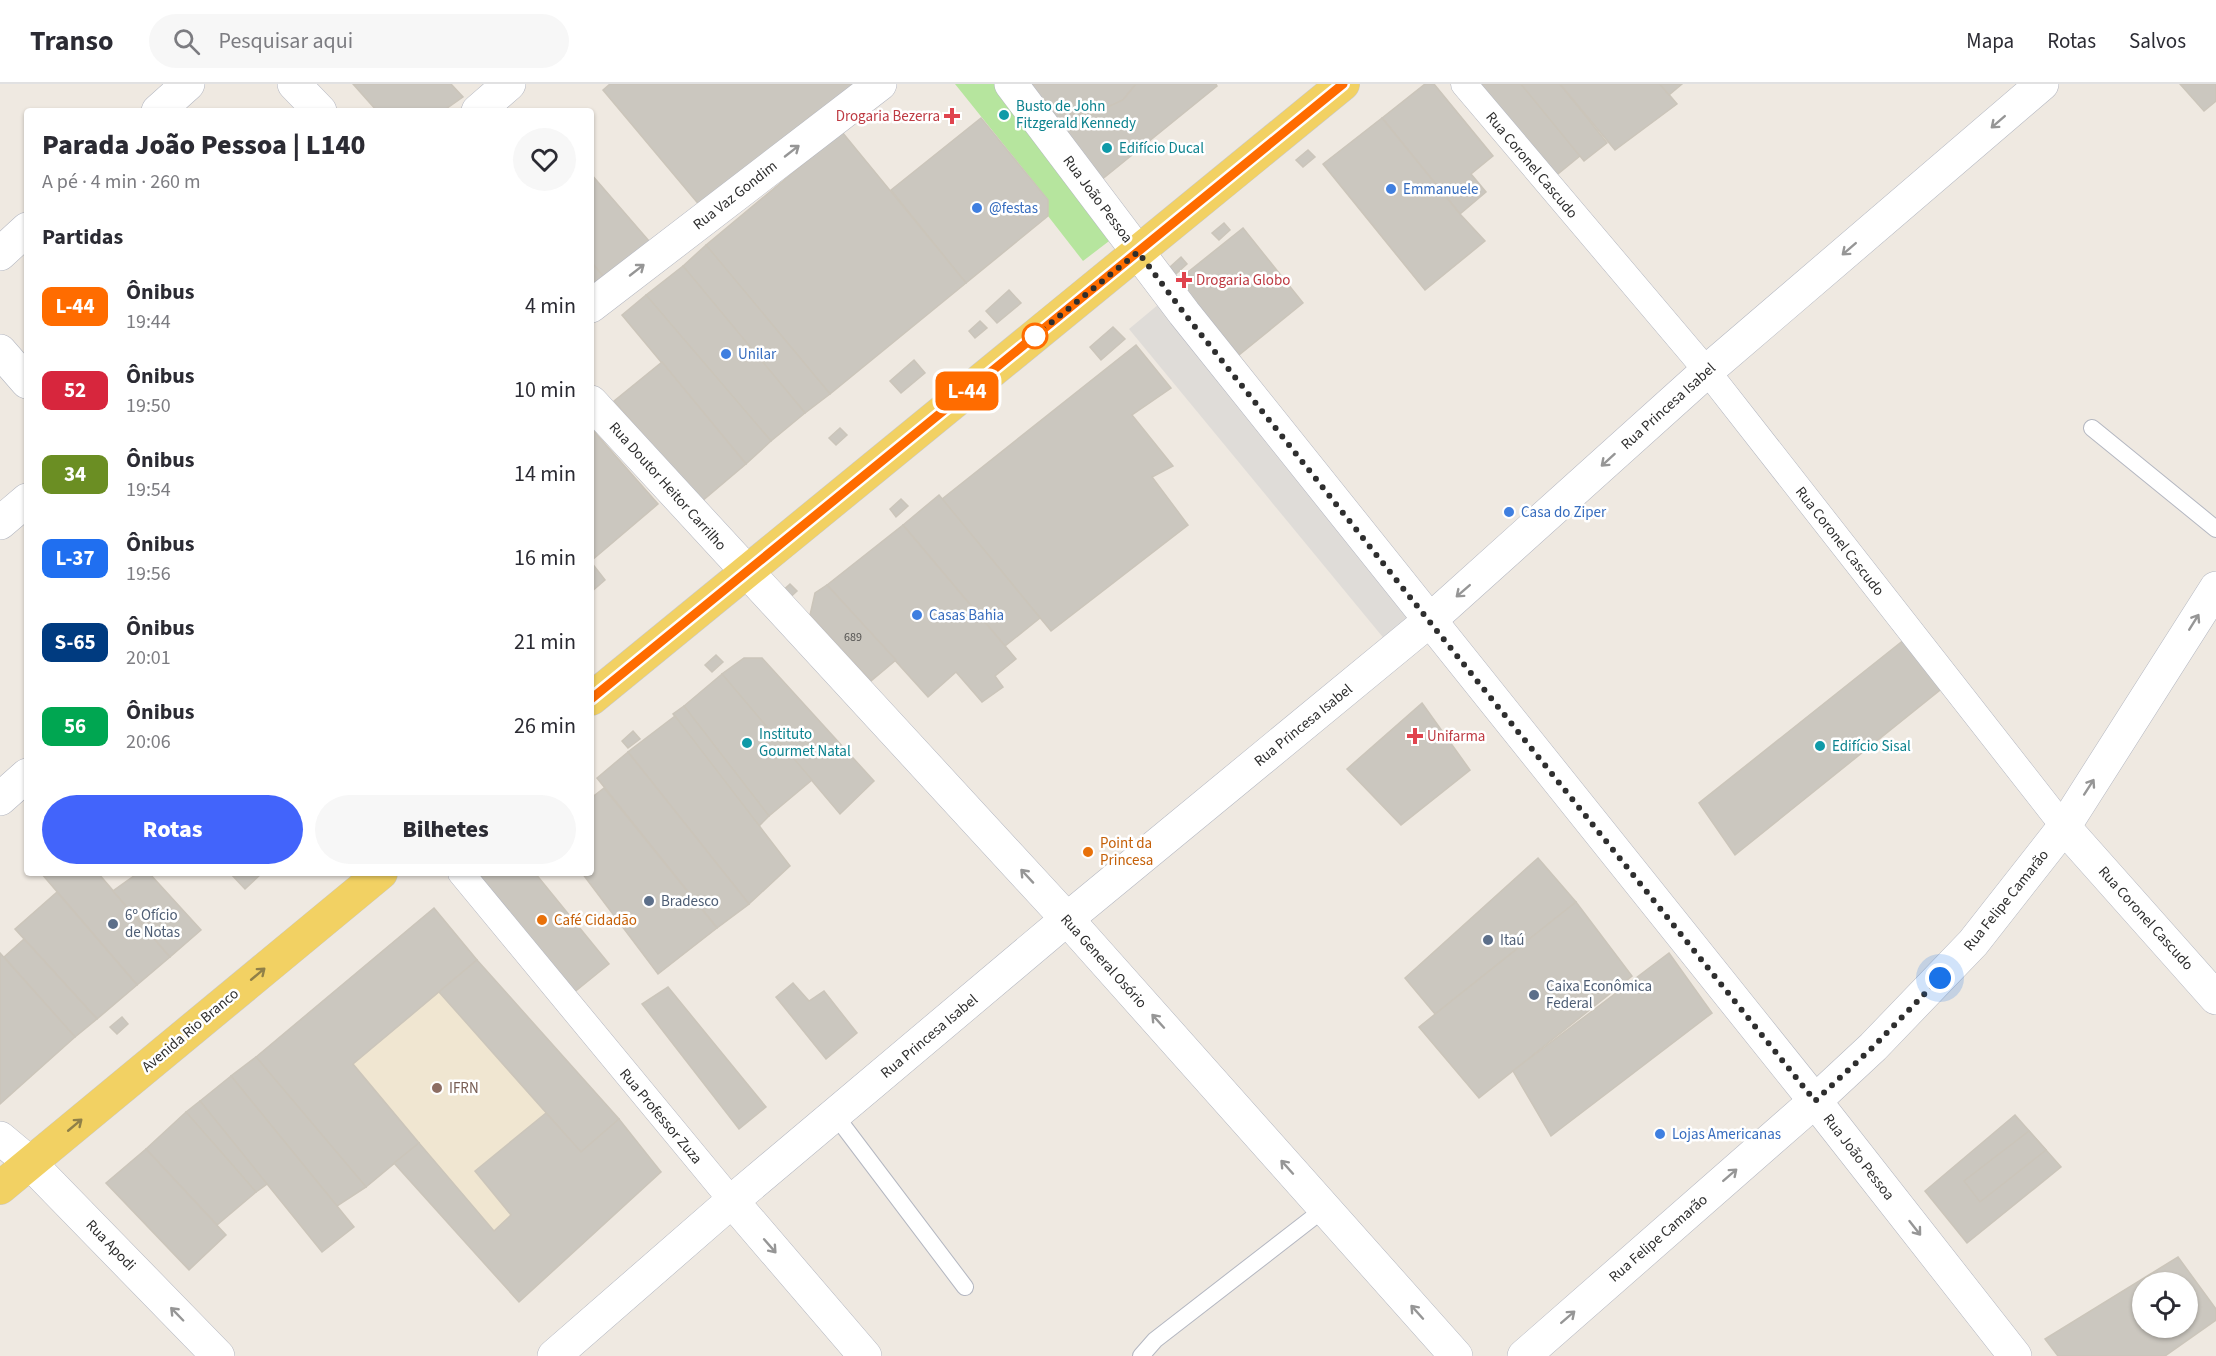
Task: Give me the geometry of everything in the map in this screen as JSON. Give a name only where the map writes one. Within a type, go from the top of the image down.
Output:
[{"type":"main road","points":[[594,697],[1342,84]]},
{"type":"main road","name":"Avenida Rio Branco","points":[[0,1188],[377,876]]},
{"type":"street","points":[[161,108],[188,84]]},
{"type":"street","points":[[294,84],[317,108]]},
{"type":"street","points":[[481,108],[509,84]]},
{"type":"street","name":"Rua Vaz Gondim","points":[[594,304],[880,84]]},
{"type":"street","name":"Rua João Pessoa","points":[[1011,84],[1184,313],[1815,1101],[2015,1356]]},
{"type":"street","name":"Rua Coronel Cascudo","points":[[1464,84],[1707,371],[2064,826],[2211,982]]},
{"type":"street","name":"Rua Princesa Isabel","points":[[554,1356],[732,1201],[1067,919],[1429,621],[1707,371],[2042,84]]},
{"type":"street","points":[[0,254],[24,232]]},
{"type":"street","points":[[0,351],[24,379]]},
{"type":"street","name":"Rua Doutor Heitor Carrilho","points":[[594,405],[746,571]]},
{"type":"street","points":[[0,523],[24,503]]},
{"type":"street","name":"Rua General Osório","points":[[746,571],[1067,919],[1456,1356]]},
{"type":"street","name":"Rua Felipe Camarão","points":[[1524,1356],[1815,1101],[1895,1025],[1972,943],[2064,826],[2216,588]]},
{"type":"street","points":[[0,800],[24,778]]},
{"type":"street","name":"Rua Professor Zuza","points":[[463,876],[732,1201],[865,1356]]},
{"type":"street","name":"Rua Apodi","points":[[0,1138],[30,1162],[218,1356]]},
{"type":"lane","points":[[2091,428],[2216,529]]},
{"type":"lane","points":[[835,1115],[965,1287]]},
{"type":"lane","points":[[1141,1356],[1155,1341],[1324,1209]]},
{"type":"shaded area","points":[[1165,299],[1415,614],[1386,641],[1129,329]]},
{"type":"shaded area","name":"IFRN","points":[[434,908],[477,960],[619,1119],[661,1172],[519,1302],[395,1163],[366,1187],[256,1057]]},
{"type":"green space","points":[[955,84],[1001,84],[1117,235],[1083,261],[1048,216],[1048,200]]},
{"type":"building","points":[[353,84],[451,84],[463,97],[447,108],[374,108]]},
{"type":"building","points":[[610,84],[874,84],[826,124],[815,112],[701,207],[603,90]]},
{"type":"building","name":"Edifício Ducal","points":[[1030,84],[1136,84],[1123,100],[1093,114],[1070,114],[1042,99]]},
{"type":"building","name":"Edifício Ducal","points":[[1136,84],[1216,84],[1217,86],[1100,181],[1042,99],[1070,114],[1093,114],[1123,100]]},
{"type":"building","points":[[1425,84],[1434,84],[1493,156],[1471,174],[1486,192],[1460,214],[1382,118]]},
{"type":"building","points":[[1476,84],[1521,84],[1580,156],[1553,178]]},
{"type":"building","points":[[1521,84],[1560,84],[1607,143],[1584,161]]},
{"type":"building","points":[[1560,84],[1660,84],[1677,104],[1615,150]]},
{"type":"building","points":[[1660,84],[1682,84],[1669,95]]},
{"type":"building","points":[[2180,84],[2216,84],[2216,101],[2204,111]]},
{"type":"building","name":"@festas","points":[[981,118],[1048,200],[1048,216],[966,283],[891,190]]},
{"type":"building","name":"Emmanuele","points":[[1382,118],[1460,214],[1485,241],[1425,290],[1323,164]]},
{"type":"building","points":[[842,132],[966,283],[830,394],[706,245]]},
{"type":"building","points":[[1308,150],[1315,157],[1303,167],[1296,160]]},
{"type":"building","points":[[594,177],[656,249],[609,283],[594,266]]},
{"type":"building","points":[[1224,223],[1230,230],[1219,240],[1212,233]]},
{"type":"building","points":[[1243,228],[1303,303],[1239,355],[1178,280]]},
{"type":"building","points":[[706,245],[830,394],[805,413],[683,266]]},
{"type":"building","points":[[1181,257],[1187,264],[1176,274],[1170,267]]},
{"type":"building","points":[[594,266],[609,283],[594,296]]},
{"type":"building","name":"Unilar","points":[[683,266],[805,413],[771,441],[646,295]]},
{"type":"building","points":[[1009,290],[1021,303],[997,323],[986,311]]},
{"type":"building","points":[[646,295],[771,441],[746,464],[622,315]]},
{"type":"building","points":[[980,321],[987,328],[975,338],[969,331]]},
{"type":"building","points":[[1113,327],[1125,339],[1101,360],[1090,347]]},
{"type":"building","points":[[1136,345],[1171,388],[1132,415],[1173,466],[1152,477],[1188,525],[1051,631],[942,499]]},
{"type":"building","points":[[914,360],[925,373],[901,393],[890,381]]},
{"type":"building","points":[[662,362],[746,464],[701,502],[614,401]]},
{"type":"building","points":[[840,428],[847,435],[836,445],[829,438]]},
{"type":"building","points":[[594,431],[658,504],[594,558]]},
{"type":"building","points":[[939,495],[1040,618],[1005,646],[903,525]]},
{"type":"building","points":[[901,499],[908,506],[896,517],[890,509]]},
{"type":"building","name":"Casas Bahia","points":[[903,525],[1016,659],[995,676],[1003,687],[982,702],[956,672],[928,697],[827,585]]},
{"type":"building","points":[[594,566],[605,580],[594,589]]},
{"type":"building","points":[[790,584],[797,591],[786,601],[779,594]]},
{"type":"building","points":[[827,585],[896,660],[871,681],[810,615],[815,593]]},
{"type":"building","name":"Edifício Sisal","points":[[1905,639],[1940,690],[1735,855],[1699,803]]},
{"type":"building","points":[[716,655],[723,662],[712,672],[705,665]]},
{"type":"building","points":[[744,658],[762,658],[874,781],[840,814],[722,674]]},
{"type":"building","name":"Instituto Gourmet Natal","points":[[722,674],[812,780],[769,816],[684,706]]},
{"type":"building","name":"Unifarma","points":[[1422,703],[1470,770],[1401,825],[1347,769]]},
{"type":"building","points":[[684,706],[769,816],[759,826],[673,714]]},
{"type":"building","points":[[675,716],[790,866],[749,904],[628,752]]},
{"type":"building","points":[[633,731],[640,739],[628,748],[622,741]]},
{"type":"building","points":[[628,752],[749,904],[717,928],[597,778]]},
{"type":"building","name":"Bradesco","points":[[604,788],[717,928],[658,974],[584,876],[594,876],[594,796]]},
{"type":"building","name":"Itaú","points":[[1538,858],[1576,902],[1435,1014],[1405,978]]},
{"type":"building","name":"6º Ofício de Notas","points":[[44,876],[101,876],[170,957],[137,985]]},
{"type":"building","points":[[134,876],[152,876],[201,930],[170,957],[113,891]]},
{"type":"building","points":[[233,876],[259,876],[245,889]]},
{"type":"building","name":"Café Cidadão","points":[[475,876],[537,876],[609,964],[572,994]]},
{"type":"building","points":[[57,892],[137,985],[97,1019],[15,929]]},
{"type":"building","name":"Caixa Econômica Federal","points":[[1576,902],[1632,976],[1479,1098],[1419,1027]]},
{"type":"building","points":[[434,908],[477,960],[353,1064],[419,1143],[366,1187],[256,1057]]},
{"type":"building","points":[[24,939],[97,1019],[75,1037],[4,957]]},
{"type":"building","points":[[0,953],[75,1037],[0,1104]]},
{"type":"building","points":[[1669,953],[1712,1013],[1551,1136],[1513,1071]]},
{"type":"building","points":[[477,960],[619,1119],[581,1152],[439,992]]},
{"type":"building","points":[[793,983],[809,1001],[824,991],[857,1033],[826,1059],[776,997]]},
{"type":"building","points":[[668,987],[766,1107],[739,1129],[642,1004]]},
{"type":"building","points":[[122,1017],[128,1024],[117,1034],[110,1027]]},
{"type":"building","points":[[256,1057],[366,1187],[337,1206],[231,1076]]},
{"type":"building","points":[[231,1076],[354,1227],[322,1252],[200,1101]]},
{"type":"building","points":[[200,1101],[267,1184],[256,1192],[186,1112]]},
{"type":"building","points":[[186,1112],[256,1192],[217,1225],[146,1149]]},
{"type":"building","points":[[546,1113],[581,1152],[619,1119],[661,1172],[519,1302],[394,1163],[419,1143],[494,1231],[511,1215],[475,1171]]},
{"type":"building","points":[[2015,1115],[2061,1167],[1967,1243],[1925,1191]]},
{"type":"building","points":[[2029,1131],[2046,1150],[1980,1202],[1964,1181]]},
{"type":"building","points":[[146,1149],[226,1235],[189,1270],[106,1183]]},
{"type":"building","points":[[2178,1257],[2189,1272],[2154,1272]]},
{"type":"building","points":[[2198,1284],[2216,1309],[2216,1320],[2198,1333]]},
{"type":"building","points":[[2132,1285],[2132,1338],[2190,1338],[2165,1356],[2058,1356],[2045,1339]]},
{"type":"bus line","name":"L-44","points":[[594,697],[1343,84]]},
{"type":"place","name":"Busto de John Fitzgerald Kennedy","points":[[1004,115]]},
{"type":"place","name":"Drogaria Bezerra","points":[[952,116]]},
{"type":"place","name":"Edifício Ducal","points":[[1107,148]]},
{"type":"place","name":"Emmanuele","points":[[1391,189]]},
{"type":"place","name":"@festas","points":[[977,208]]},
{"type":"place","name":"Drogaria Globo","points":[[1184,280]]},
{"type":"place","name":"Unilar","points":[[726,354]]},
{"type":"place","name":"Casa do Ziper","points":[[1509,512]]},
{"type":"place","name":"Casas Bahia","points":[[917,615]]},
{"type":"place","name":"Unifarma","points":[[1415,736]]},
{"type":"place","name":"Instituto Gourmet Natal","points":[[747,743]]},
{"type":"place","name":"Edifício Sisal","points":[[1820,746]]},
{"type":"place","name":"Point da Princesa","points":[[1088,852]]},
{"type":"place","name":"Bradesco","points":[[649,901]]},
{"type":"place","name":"Café Cidadão","points":[[542,920]]},
{"type":"place","name":"6º Ofício de Notas","points":[[113,924]]},
{"type":"place","name":"Itaú","points":[[1488,940]]},
{"type":"place","name":"Caixa Econômica Federal","points":[[1534,995]]},
{"type":"place","name":"IFRN","points":[[437,1088]]},
{"type":"place","name":"Lojas Americanas","points":[[1660,1134]]},
{"type":"route","points":[[1035,336],[1138,252],[1429,621],[1815,1101],[1873,1047],[1940,978]]}]
